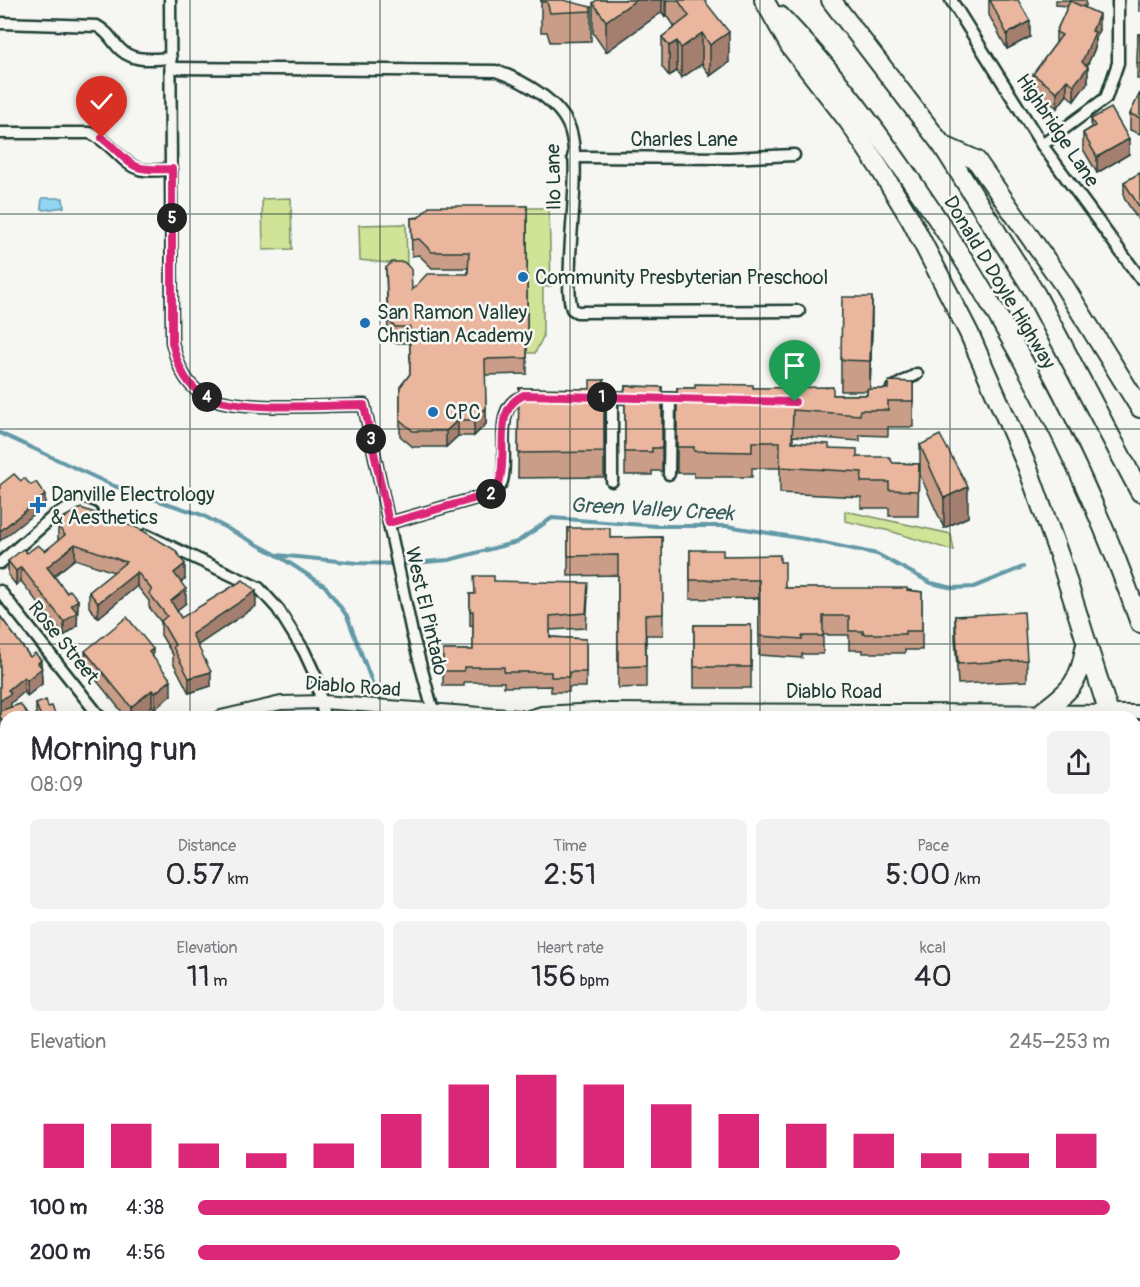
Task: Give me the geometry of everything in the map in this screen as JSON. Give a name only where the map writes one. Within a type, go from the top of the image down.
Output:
[{"type":"highway","name":"Donald D Doyle Highway","points":[[764,0],[808,45],[874,128],[941,223],[996,311],[1048,408],[1087,489],[1140,623]]},
{"type":"highway","points":[[764,0],[790,46],[849,122],[880,169],[911,220],[959,313],[1027,466],[1059,555],[1085,646],[1108,711]]},
{"type":"highway","name":"Donald D Doyle Highway","points":[[831,0],[942,145],[1035,293],[1140,492]]},
{"type":"highway","points":[[942,145],[976,160],[1063,284],[1140,408]]},
{"type":"highway","points":[[1043,711],[1063,696],[1082,671],[1085,646]]},
{"type":"street","name":"West El Pintado","points":[[170,0],[172,342],[177,363],[187,381],[200,393],[214,400],[242,405],[364,405],[403,589],[433,711]]},
{"type":"street","name":"Highbridge Lane","points":[[951,0],[1042,145],[1137,265],[1140,278]]},
{"type":"street","points":[[1042,145],[1106,98],[1118,63],[1118,0]]},
{"type":"street","name":"Ilo Lane","points":[[0,23],[97,26],[105,30],[128,55],[171,63],[496,71],[514,78],[537,92],[558,111],[570,129],[573,157],[569,287],[572,309],[577,312],[799,311]]},
{"type":"street","points":[[0,133],[90,133],[102,138],[123,160],[138,168],[172,169]]},
{"type":"street","name":"Charles Lane","points":[[573,157],[730,158],[794,155]]},
{"type":"street","points":[[883,393],[917,374]]},
{"type":"street","points":[[390,528],[494,493],[502,482],[504,415],[512,400],[524,395],[546,396]]},
{"type":"street","points":[[579,397],[705,400]]},
{"type":"street","points":[[612,398],[612,481]]},
{"type":"street","points":[[669,474],[670,399]]},
{"type":"street","points":[[0,563],[56,515],[74,506],[104,518]]},
{"type":"street","points":[[133,530],[259,588],[291,628],[316,677],[323,711]]},
{"type":"street","name":"Rose Street","points":[[0,591],[94,711]]},
{"type":"street","name":"Diablo Road","points":[[245,711],[281,702],[322,702],[433,711]]},
{"type":"street","name":"Diablo Road","points":[[570,711],[1043,711]]},
{"type":"green space","points":[[291,198],[292,249],[263,250],[262,199]]},
{"type":"green space","points":[[518,208],[549,208],[551,286],[543,287],[543,337],[535,353],[527,353],[527,223]]},
{"type":"green space","points":[[406,224],[407,265],[360,260],[359,225]]},
{"type":"green space","points":[[845,511],[951,534],[954,551],[890,531],[845,521]]},
{"type":"water","points":[[42,198],[63,198],[64,207],[44,210],[41,208]]},
{"type":"building","points":[[541,0],[563,0],[591,7],[591,11],[550,13],[547,2],[541,2]]},
{"type":"building","points":[[597,0],[636,0],[606,21],[593,3]]},
{"type":"building","points":[[678,0],[704,0],[729,32],[710,45],[702,33],[681,48],[677,41],[669,46],[662,37],[689,16]]},
{"type":"building","points":[[990,0],[1018,0],[1030,21],[1007,34]]},
{"type":"building","points":[[1070,1],[1099,14],[1092,31],[1095,32],[1082,62],[1088,67],[1074,85],[1067,80],[1057,92],[1033,74],[1062,35],[1056,32]]},
{"type":"building","points":[[1138,34],[1140,34],[1140,63],[1137,63]]},
{"type":"building","points":[[1140,93],[1140,118],[1130,114]]},
{"type":"building","points":[[1111,108],[1129,139],[1097,157],[1083,133],[1095,126],[1091,119]]},
{"type":"building","points":[[1140,173],[1140,208],[1124,182]]},
{"type":"building","points":[[430,206],[527,206],[527,358],[485,359],[486,408],[474,420],[458,420],[446,431],[413,431],[400,420],[400,387],[410,374],[410,327],[395,327],[388,320],[386,268],[392,262],[404,262],[411,269],[412,290],[427,274],[468,274],[469,252],[432,252],[419,239],[412,240],[411,218],[418,218]]},
{"type":"building","points":[[842,297],[872,297],[870,361],[841,360]]},
{"type":"building","points":[[590,380],[604,380],[604,452],[518,453],[519,388],[590,389]]},
{"type":"building","points":[[889,381],[913,382],[913,401],[888,401],[888,410],[860,410],[860,415],[793,410],[792,442],[829,444],[829,448],[857,449],[857,457],[889,457],[893,463],[919,464],[918,491],[889,490],[889,482],[861,482],[862,472],[780,467],[780,442],[752,442],[752,452],[694,451],[694,447],[677,447],[677,388],[695,388],[695,384],[753,385],[753,388],[833,387],[833,395],[867,395],[867,389],[888,389]]},
{"type":"building","points":[[625,386],[662,387],[662,448],[652,448],[652,452],[625,452]]},
{"type":"building","points":[[940,435],[968,487],[944,498],[920,445]]},
{"type":"building","points":[[14,474],[21,481],[24,478],[31,485],[36,482],[45,495],[0,531],[0,485]]},
{"type":"building","points":[[81,508],[140,529],[175,550],[185,564],[174,573],[186,589],[171,601],[181,618],[243,580],[256,591],[192,634],[211,672],[189,678],[173,647],[175,645],[161,621],[167,616],[149,593],[152,590],[137,572],[98,603],[89,592],[126,562],[75,544],[47,567],[67,593],[70,590],[78,600],[71,605],[77,612],[64,622],[21,567],[16,571],[8,561],[23,549],[27,553],[38,545],[45,551],[65,535],[58,526],[68,515]]},
{"type":"building","points":[[568,528],[610,528],[610,538],[662,537],[663,614],[645,615],[646,666],[618,667],[618,555],[568,556]]},
{"type":"building","points":[[690,550],[723,550],[723,556],[780,555],[780,562],[785,562],[785,588],[907,588],[907,590],[922,592],[922,631],[905,631],[905,634],[863,634],[863,631],[849,631],[849,616],[823,616],[823,636],[802,636],[802,639],[759,636],[759,580],[690,580]]},
{"type":"building","points":[[474,576],[494,576],[494,581],[588,583],[586,613],[550,616],[550,637],[586,639],[586,672],[569,672],[569,677],[551,677],[551,672],[504,672],[504,667],[464,667],[464,671],[443,671],[443,650],[473,650],[473,611],[470,611],[470,594],[475,594]]},
{"type":"building","points":[[1024,612],[1027,660],[958,664],[955,616]]},
{"type":"building","points":[[0,616],[30,657],[35,653],[41,660],[38,663],[42,668],[27,680],[24,677],[8,690],[11,693],[0,701]]},
{"type":"building","points":[[127,617],[153,649],[149,652],[171,680],[155,693],[152,690],[131,707],[85,651]]},
{"type":"building","points":[[694,625],[751,625],[751,667],[694,667]]},
{"type":"building","points":[[46,700],[48,707],[52,706],[54,711],[39,711],[36,704]]},
{"type":"building","points":[[20,704],[25,711],[0,711]]},
{"type":"waterway","points":[[0,433],[114,486],[202,515],[277,555],[325,586],[347,616],[372,682],[378,711]]},
{"type":"waterway","name":"Green Valley Creek","points":[[277,555],[358,563],[401,564],[449,560],[517,542],[552,518],[656,526],[727,526],[805,539],[877,554],[931,583],[953,588],[974,587],[1023,567]]},
{"type":"place","name":"Community Presbyterian Preschool","points":[[523,277]]},
{"type":"place","name":"San Ramon Valley Christian Academy","points":[[365,323]]},
{"type":"place","name":"CPC","points":[[433,412]]},
{"type":"place","name":"Danville Electrology & Aesthetics","points":[[38,505]]},
{"type":"route","points":[[102,138],[123,160],[138,168],[172,169],[172,342],[177,363],[187,381],[200,393],[214,400],[242,405],[364,405],[389,523],[494,493],[502,482],[504,415],[512,400],[524,395],[795,402]]}]
